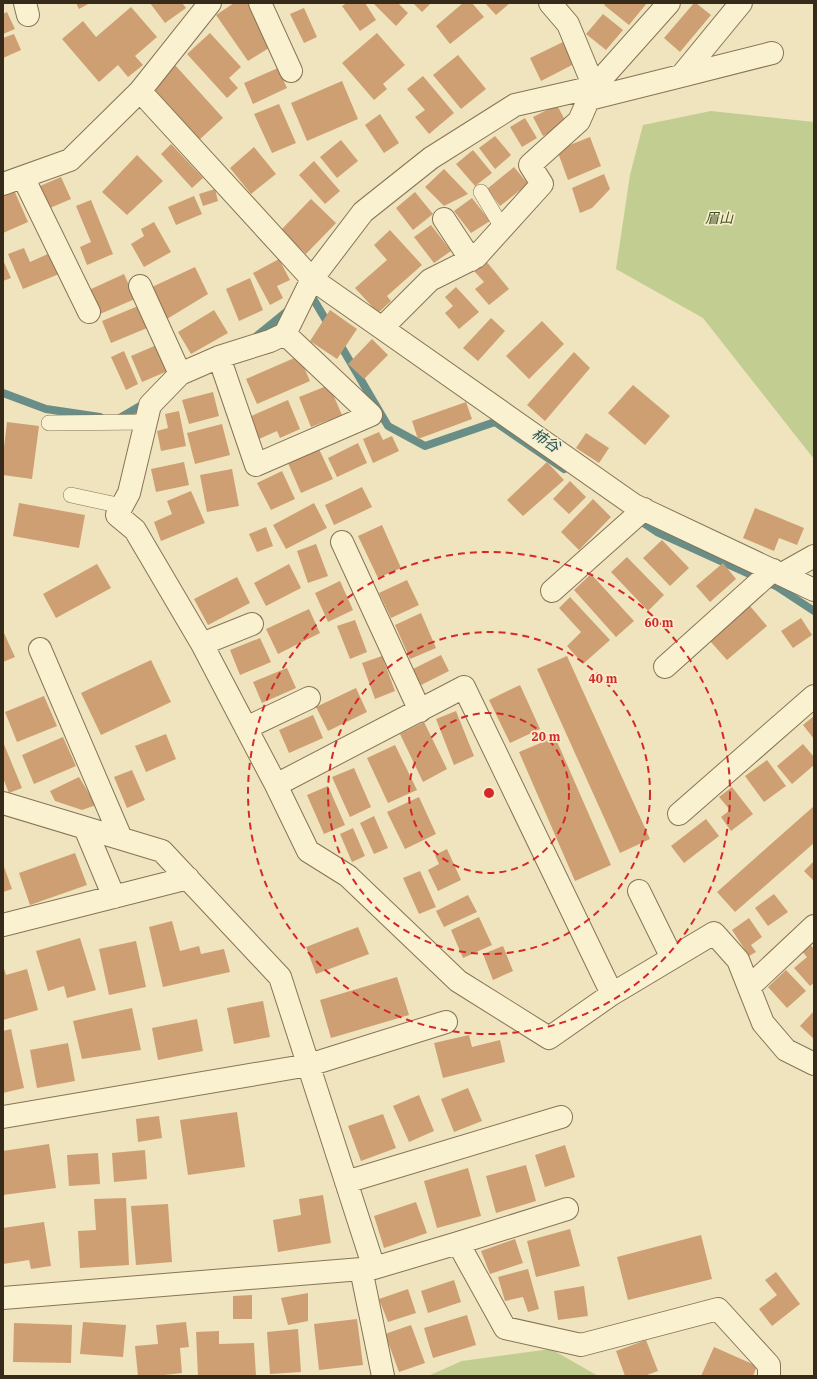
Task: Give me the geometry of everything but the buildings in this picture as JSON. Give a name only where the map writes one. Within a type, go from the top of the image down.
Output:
[{"type":"street","points":[[3,184],[70,160],[140,91],[210,3]]},
{"type":"street","points":[[260,3],[291,71]]},
{"type":"street","points":[[550,3],[568,24],[592,93]]},
{"type":"street","points":[[382,328],[430,280],[476,257],[542,184],[530,165],[579,121],[592,93],[669,3]]},
{"type":"street","points":[[681,76],[741,3]]},
{"type":"street","points":[[772,53],[681,76],[515,106],[431,158],[363,212],[312,278],[285,334],[270,341],[219,357],[180,374],[150,405],[129,493],[117,515],[135,530],[202,644],[276,785],[308,851],[348,876],[458,981],[549,1038],[612,994],[714,933],[738,960],[763,1023],[786,1050],[814,1064]]},
{"type":"street","points":[[140,91],[312,278],[627,500],[814,590]]},
{"type":"street","points":[[23,177],[89,312]]},
{"type":"street","points":[[444,219],[471,260]]},
{"type":"street","points":[[140,286],[180,374]]},
{"type":"street","points":[[219,357],[256,465],[371,415],[285,334]]},
{"type":"street","points":[[552,591],[644,509]]},
{"type":"street","points":[[342,542],[420,711]]},
{"type":"street","points":[[665,667],[777,572],[814,556]]},
{"type":"street","points":[[202,644],[252,624]]},
{"type":"street","points":[[40,649],[120,838]]},
{"type":"street","points":[[276,785],[464,687],[612,994]]},
{"type":"street","points":[[679,814],[814,696]]},
{"type":"street","points":[[246,728],[309,698]]},
{"type":"street","points":[[3,803],[162,851],[280,977],[346,1182],[368,1269],[383,1376]]},
{"type":"street","points":[[86,828],[114,897]]},
{"type":"street","points":[[3,925],[188,878]]},
{"type":"street","points":[[639,891],[672,958]]},
{"type":"street","points":[[748,987],[814,926]]},
{"type":"street","points":[[3,1116],[309,1065],[446,1022]]},
{"type":"street","points":[[346,1182],[561,1116]]},
{"type":"street","points":[[3,1298],[368,1269],[567,1209]]},
{"type":"street","points":[[458,1243],[505,1328],[581,1345],[718,1308],[769,1365],[769,1376]]},
{"type":"lane","points":[[481,192],[497,219],[505,224]]},
{"type":"lane","points":[[49,423],[146,422]]},
{"type":"lane","points":[[71,495],[122,506]]},
{"type":"green space","name":"眉山","points":[[711,111],[814,122],[814,459],[703,318],[616,269],[630,175],[643,125]]},
{"type":"green space","points":[[551,1349],[598,1376],[428,1376],[462,1361]]},
{"type":"waterway","name":"柿谷","points":[[311,295],[330,327]]},
{"type":"waterway","points":[[253,339],[291,308]]},
{"type":"waterway","name":"柿谷","points":[[338,341],[388,426],[425,446],[495,422],[564,469]]},
{"type":"waterway","points":[[3,393],[46,409],[100,417]]},
{"type":"waterway","points":[[118,419],[147,402]]},
{"type":"waterway","name":"柿谷","points":[[636,518],[657,532],[776,586],[814,611]]}]
